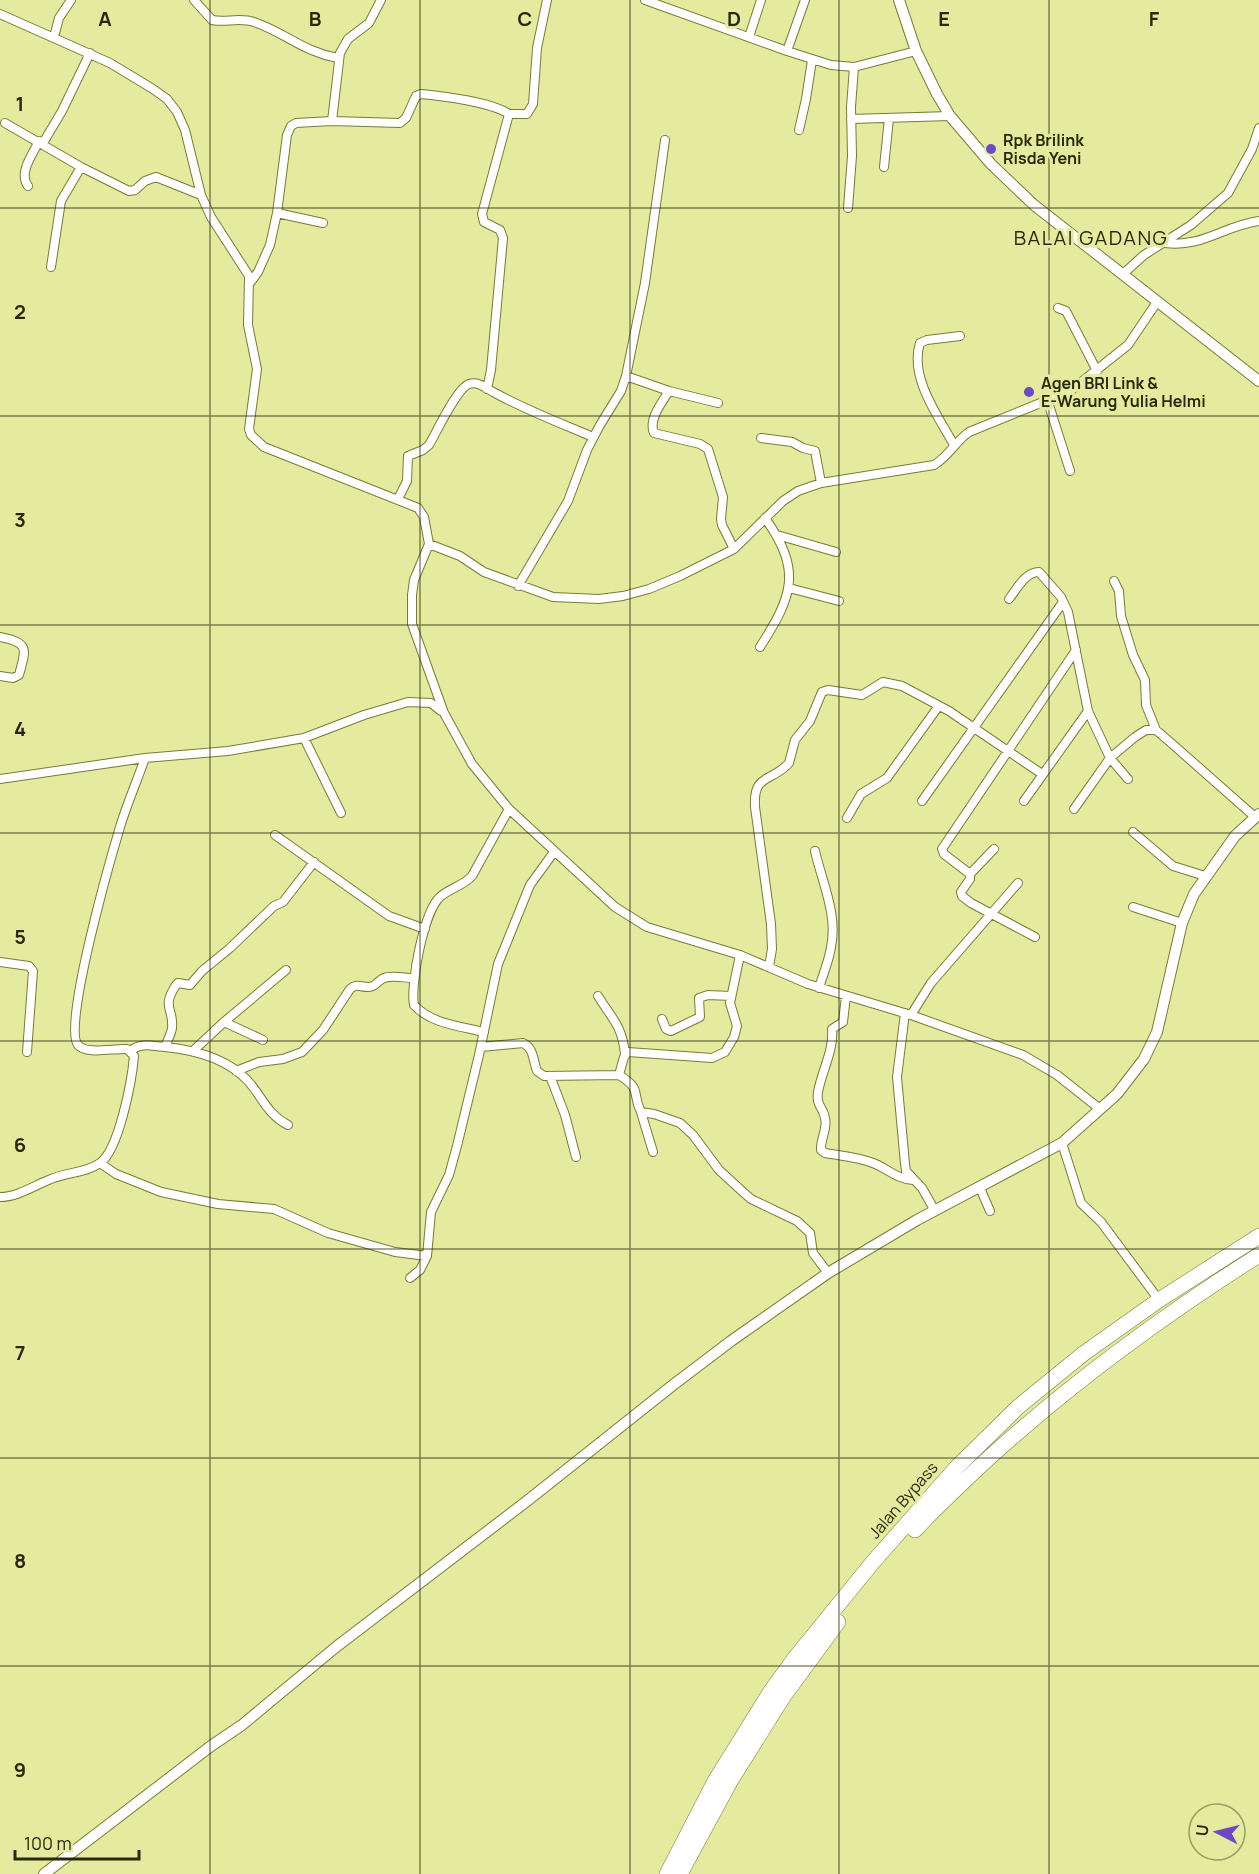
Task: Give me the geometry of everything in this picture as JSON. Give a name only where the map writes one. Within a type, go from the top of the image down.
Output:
[{"type":"highway","name":"Jalan Bypass","points":[[667,1874],[715,1781],[771,1691],[873,1562],[956,1468],[1018,1407],[1083,1354],[1159,1300],[1259,1236]]},
{"type":"highway","name":"Jalan Bypass","points":[[680,1874],[730,1780],[783,1697],[873,1578],[924,1521],[1020,1430],[1075,1384],[1162,1319],[1259,1255]]},
{"type":"street","points":[[54,37],[59,18],[71,0]]},
{"type":"street","points":[[194,0],[212,20],[252,21],[314,52],[338,58]]},
{"type":"street","points":[[332,121],[338,58],[348,39],[364,28],[373,17],[381,0]]},
{"type":"street","points":[[250,284],[270,245],[277,213],[282,159],[289,130],[296,123],[332,121],[400,123],[406,118],[416,96],[421,94],[483,104],[509,114],[527,114],[533,104],[537,48],[547,0]]},
{"type":"street","points":[[645,0],[812,60],[831,64],[854,67],[916,51]]},
{"type":"street","points":[[749,37],[761,0]]},
{"type":"street","points":[[787,51],[805,0]]},
{"type":"street","points":[[899,0],[924,71],[950,116],[992,164],[1034,205],[1259,381]]},
{"type":"street","points":[[0,14],[110,63],[167,99],[177,112],[201,195],[211,217],[245,269],[250,284],[248,326],[257,369],[256,388],[248,423],[251,435],[264,447],[418,508],[424,517],[429,544],[414,580],[412,624],[444,713],[472,764],[509,809],[627,916],[647,927],[740,955],[819,988],[908,1014],[1023,1055],[1057,1075],[1100,1108]]},
{"type":"street","points":[[28,186],[24,180],[24,174],[41,142],[62,111],[90,53]]},
{"type":"street","points":[[799,130],[812,60]]},
{"type":"street","points":[[848,208],[854,67]]},
{"type":"street","points":[[487,389],[491,370],[503,238],[500,230],[484,222],[482,214],[509,114]]},
{"type":"street","points":[[851,119],[950,116]]},
{"type":"street","points":[[884,167],[889,118]]},
{"type":"street","points":[[5,123],[81,167],[129,191],[135,190],[145,181],[156,177],[201,195]]},
{"type":"street","points":[[1123,274],[1144,255],[1191,225],[1228,193],[1252,149],[1259,128]]},
{"type":"street","points":[[518,586],[568,501],[593,437],[621,391],[626,376],[645,283],[666,140]]},
{"type":"street","points":[[51,267],[61,201],[81,167]]},
{"type":"street","points":[[277,213],[323,224]]},
{"type":"street","points":[[1165,243],[1180,245],[1198,242],[1239,225],[1259,221]]},
{"type":"street","points":[[429,544],[460,556],[484,572],[553,597],[600,599],[649,589],[734,549],[792,494],[821,483],[924,468],[939,462],[969,432],[1070,391],[1128,345],[1157,302]]},
{"type":"street","points":[[1058,308],[1066,311],[1097,371]]},
{"type":"street","points":[[954,445],[923,387],[919,371],[919,349],[921,343],[927,340],[960,336]]},
{"type":"street","points":[[626,376],[669,391],[718,403]]},
{"type":"street","points":[[398,499],[407,481],[408,456],[429,446],[455,398],[471,383],[478,384],[593,437]]},
{"type":"street","points":[[669,391],[652,424],[652,431],[700,444],[708,449],[723,497],[722,525],[734,549]]},
{"type":"street","points":[[1047,399],[1070,471]]},
{"type":"street","points":[[761,438],[792,442],[815,451],[821,483]]},
{"type":"street","points":[[760,647],[782,612],[789,588],[787,559],[777,535],[765,518]]},
{"type":"street","points":[[777,535],[837,552]]},
{"type":"street","points":[[1009,599],[1029,574],[1036,572],[1039,572],[1061,597],[1071,620],[1088,711],[1110,758],[1128,779]]},
{"type":"street","points":[[44,1874],[211,1746],[242,1725],[336,1647],[527,1502],[673,1385],[828,1274],[935,1211],[1062,1143],[1117,1094],[1144,1059],[1154,1039],[1182,923],[1194,894],[1204,876],[1235,836],[1257,815],[1156,730],[1146,705],[1145,680],[1132,656],[1120,616],[1119,591],[1114,580]]},
{"type":"street","points":[[789,588],[839,602]]},
{"type":"street","points":[[922,801],[1063,602]]},
{"type":"street","points":[[0,637],[16,640],[24,646],[26,652],[20,675],[13,678],[0,676]]},
{"type":"street","points":[[970,874],[944,854],[943,846],[1076,650]]},
{"type":"street","points":[[769,967],[772,935],[754,794],[758,785],[789,763],[795,740],[810,722],[819,697],[825,691],[860,695],[879,682],[902,686],[949,711],[1042,774]]},
{"type":"street","points":[[0,779],[145,758],[228,751],[304,738],[364,715],[408,702],[431,704],[444,713]]},
{"type":"street","points":[[847,818],[861,794],[887,778],[938,706]]},
{"type":"street","points":[[1024,801],[1088,711]]},
{"type":"street","points":[[1074,809],[1110,758],[1146,730],[1156,730]]},
{"type":"street","points":[[304,738],[341,813]]},
{"type":"street","points":[[0,1197],[10,1197],[54,1177],[100,1163],[113,1147],[134,1056],[130,1051],[123,1049],[88,1051],[80,1048],[74,1037],[75,1007],[120,827],[145,758]]},
{"type":"street","points":[[484,1032],[432,1019],[422,1014],[414,1005],[413,978],[429,915],[440,897],[472,876],[509,809]]},
{"type":"street","points":[[1133,832],[1173,866],[1204,876]]},
{"type":"street","points":[[274,835],[389,916],[425,929]]},
{"type":"street","points":[[994,849],[970,874],[970,879],[961,895],[971,903],[1035,937]]},
{"type":"street","points":[[814,851],[832,922],[831,949],[819,988]]},
{"type":"street","points":[[410,1278],[420,1270],[427,1256],[431,1212],[449,1175],[469,1101],[498,964],[530,885],[554,852]]},
{"type":"street","points":[[165,1047],[172,1031],[168,1002],[176,985],[178,983],[190,985],[201,971],[230,948],[274,906],[283,902],[314,862]]},
{"type":"street","points":[[935,1211],[922,1188],[906,1172],[897,1077],[898,1059],[908,1014],[931,983],[1018,883]]},
{"type":"street","points":[[1133,907],[1182,923]]},
{"type":"street","points":[[625,1054],[638,1052],[712,1058],[720,1056],[730,1046],[737,1026],[731,1010],[731,996],[740,955]]},
{"type":"street","points":[[0,962],[29,966],[33,971],[27,1052]]},
{"type":"street","points":[[193,1051],[286,970]]},
{"type":"street","points":[[236,1071],[259,1062],[282,1059],[302,1052],[317,1036],[354,986],[361,985],[368,988],[384,977],[413,978]]},
{"type":"street","points":[[662,1019],[666,1029],[669,1031],[676,1029],[700,1017],[699,998],[714,995],[731,996]]},
{"type":"street","points":[[598,996],[615,1019],[622,1034],[625,1054],[619,1075]]},
{"type":"street","points":[[846,996],[843,1022],[833,1028],[832,1048],[824,1069],[817,1102],[825,1118],[821,1150],[825,1153],[871,1162],[885,1168],[897,1178],[913,1180]]},
{"type":"street","points":[[224,1022],[263,1040]]},
{"type":"street","points":[[130,1051],[135,1047],[148,1045],[193,1051],[215,1058],[249,1082],[264,1106],[281,1122],[288,1125]]},
{"type":"street","points":[[481,1047],[527,1045],[540,1074],[550,1076],[619,1075],[634,1086],[653,1152]]},
{"type":"street","points":[[550,1076],[565,1115],[576,1156]]},
{"type":"street","points":[[641,1112],[680,1122],[693,1135],[719,1170],[751,1199],[797,1221],[810,1233],[813,1253],[828,1274]]},
{"type":"street","points":[[1062,1143],[1081,1203],[1101,1222],[1159,1300]]},
{"type":"street","points":[[100,1163],[116,1174],[161,1192],[218,1204],[274,1209],[328,1233],[395,1252],[427,1256]]},
{"type":"street","points":[[980,1188],[990,1211]]},
{"type":"place","name":"Rpk Brilink Risda Yeni","points":[[991,149]]},
{"type":"place","name":"Agen BRI Link & E-Warung Yulia Helmi","points":[[1029,392]]},
{"type":"district","name":"BALAI GADANG","points":[[1091,237]]}]
